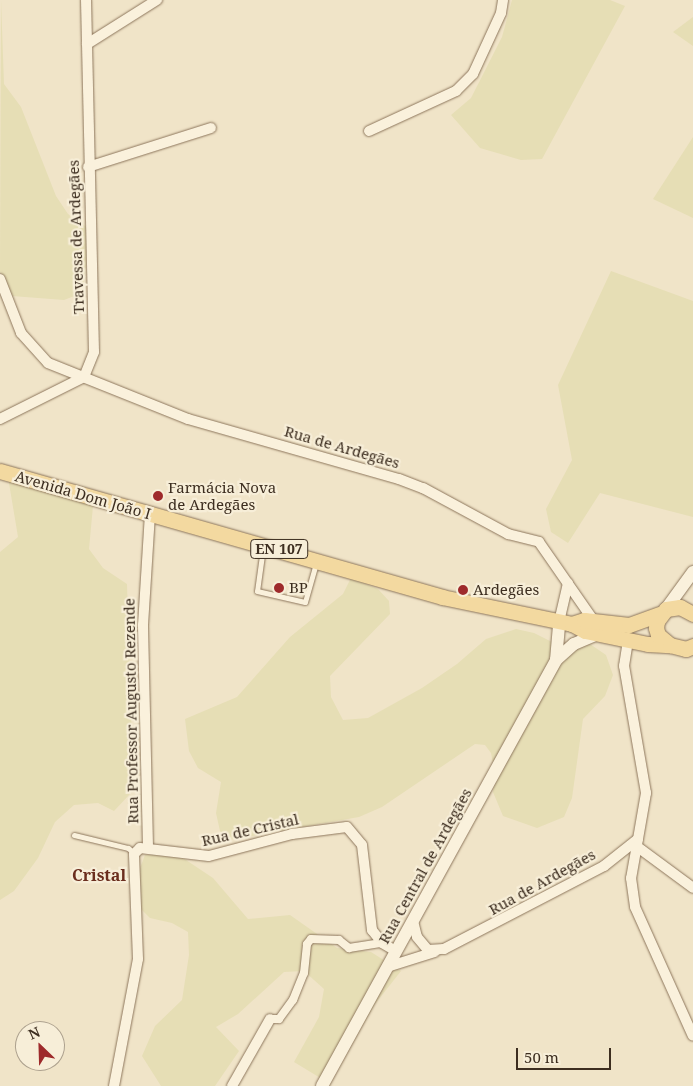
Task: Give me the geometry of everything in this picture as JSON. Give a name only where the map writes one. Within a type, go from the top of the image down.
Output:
[{"type":"main road","name":"Avenida Dom João I","points":[[0,471],[150,515],[264,545],[442,598],[595,628],[628,640],[670,645]]},
{"type":"main road","name":"EN 107","points":[[663,612],[680,607],[693,614]]},
{"type":"main road","name":"Avenida Dom João I","points":[[595,628],[629,626],[663,612]]},
{"type":"main road","points":[[663,612],[656,628],[658,635],[670,645]]},
{"type":"main road","name":"EN 107","points":[[670,645],[691,649]]},
{"type":"street","name":"Travessa de Ardegães","points":[[84,377],[96,343],[88,167],[86,0]]},
{"type":"street","points":[[87,44],[157,0]]},
{"type":"street","points":[[369,131],[456,91],[473,74],[502,13],[503,0]]},
{"type":"street","points":[[88,167],[211,128]]},
{"type":"street","name":"Rua de Ardegães","points":[[0,279],[21,333],[35,352],[48,363],[188,419],[423,488],[501,531],[539,542],[568,583],[595,628]]},
{"type":"street","points":[[0,418],[84,377]]},
{"type":"street","name":"Rua Professor Augusto Rezende","points":[[148,847],[143,625],[150,515]]},
{"type":"street","points":[[663,612],[693,572]]},
{"type":"street","points":[[566,623],[568,583]]},
{"type":"street","name":"Rua Central de Ardegães","points":[[322,1086],[556,660],[566,623]]},
{"type":"street","name":"Rua Central de Ardegães","points":[[556,660],[595,628]]},
{"type":"street","points":[[628,640],[624,666],[646,793],[631,878],[635,907],[693,1036]]},
{"type":"street","name":"Rua de Cristal","points":[[148,847],[171,853],[209,856],[292,834],[346,828],[362,845],[372,930],[382,943]]},
{"type":"street","points":[[638,843],[693,888]]},
{"type":"street","name":"Rua de Ardegães","points":[[388,967],[462,942],[598,870],[638,843]]},
{"type":"street","points":[[114,1086],[138,958],[134,854],[148,847]]},
{"type":"street","points":[[413,921],[417,938],[432,951]]},
{"type":"street","points":[[232,1086],[270,1019],[279,1019],[293,1000],[304,973],[307,944],[311,939],[339,940],[349,948],[382,943],[396,951]]},
{"type":"lane","points":[[264,545],[257,591],[305,602],[317,561]]},
{"type":"lane","points":[[74,835],[128,848],[134,854]]},
{"type":"shaded area","points":[[1,0],[4,84],[21,107],[56,196],[68,214],[91,230],[82,293],[64,300],[12,296],[0,272]]},
{"type":"shaded area","points":[[512,0],[610,0],[625,6],[542,159],[521,160],[480,148],[451,115],[471,98],[502,37]]},
{"type":"shaded area","points":[[693,17],[693,46],[673,32]]},
{"type":"shaded area","points":[[693,137],[693,218],[653,199]]},
{"type":"shaded area","points":[[611,271],[693,301],[693,517],[600,493],[568,543],[551,532],[546,509],[572,460],[558,385]]},
{"type":"shaded area","points":[[8,477],[93,506],[89,549],[103,568],[127,584],[132,745],[130,794],[114,811],[98,803],[74,805],[55,822],[38,858],[14,891],[0,900],[0,552],[18,537]]},
{"type":"shaded area","points":[[351,578],[378,589],[389,601],[390,614],[330,676],[331,697],[343,720],[368,718],[422,688],[457,664],[486,639],[516,629],[534,633],[560,646],[587,642],[606,655],[613,675],[605,696],[583,719],[572,798],[564,817],[537,828],[503,816],[493,792],[495,774],[491,753],[485,745],[475,744],[382,807],[359,817],[229,840],[220,831],[216,813],[221,782],[198,768],[189,751],[185,719],[237,697],[290,637],[343,594]]},
{"type":"shaded area","points":[[177,854],[213,878],[248,919],[290,915],[337,948],[371,952],[401,971],[375,1004],[339,1068],[322,1079],[294,1062],[319,1017],[324,989],[304,971],[284,972],[238,1014],[216,1027],[239,1051],[215,1086],[161,1086],[142,1056],[155,1026],[182,1000],[189,955],[188,932],[172,923],[150,918],[136,904],[136,879],[145,855]]},
{"type":"place","name":"Farmácia Nova de Ardegães","points":[[158,496]]},
{"type":"place","name":"BP","points":[[279,588]]},
{"type":"place","name":"Ardegães","points":[[463,590]]},
{"type":"district","name":"Cristal","points":[[99,875]]}]
